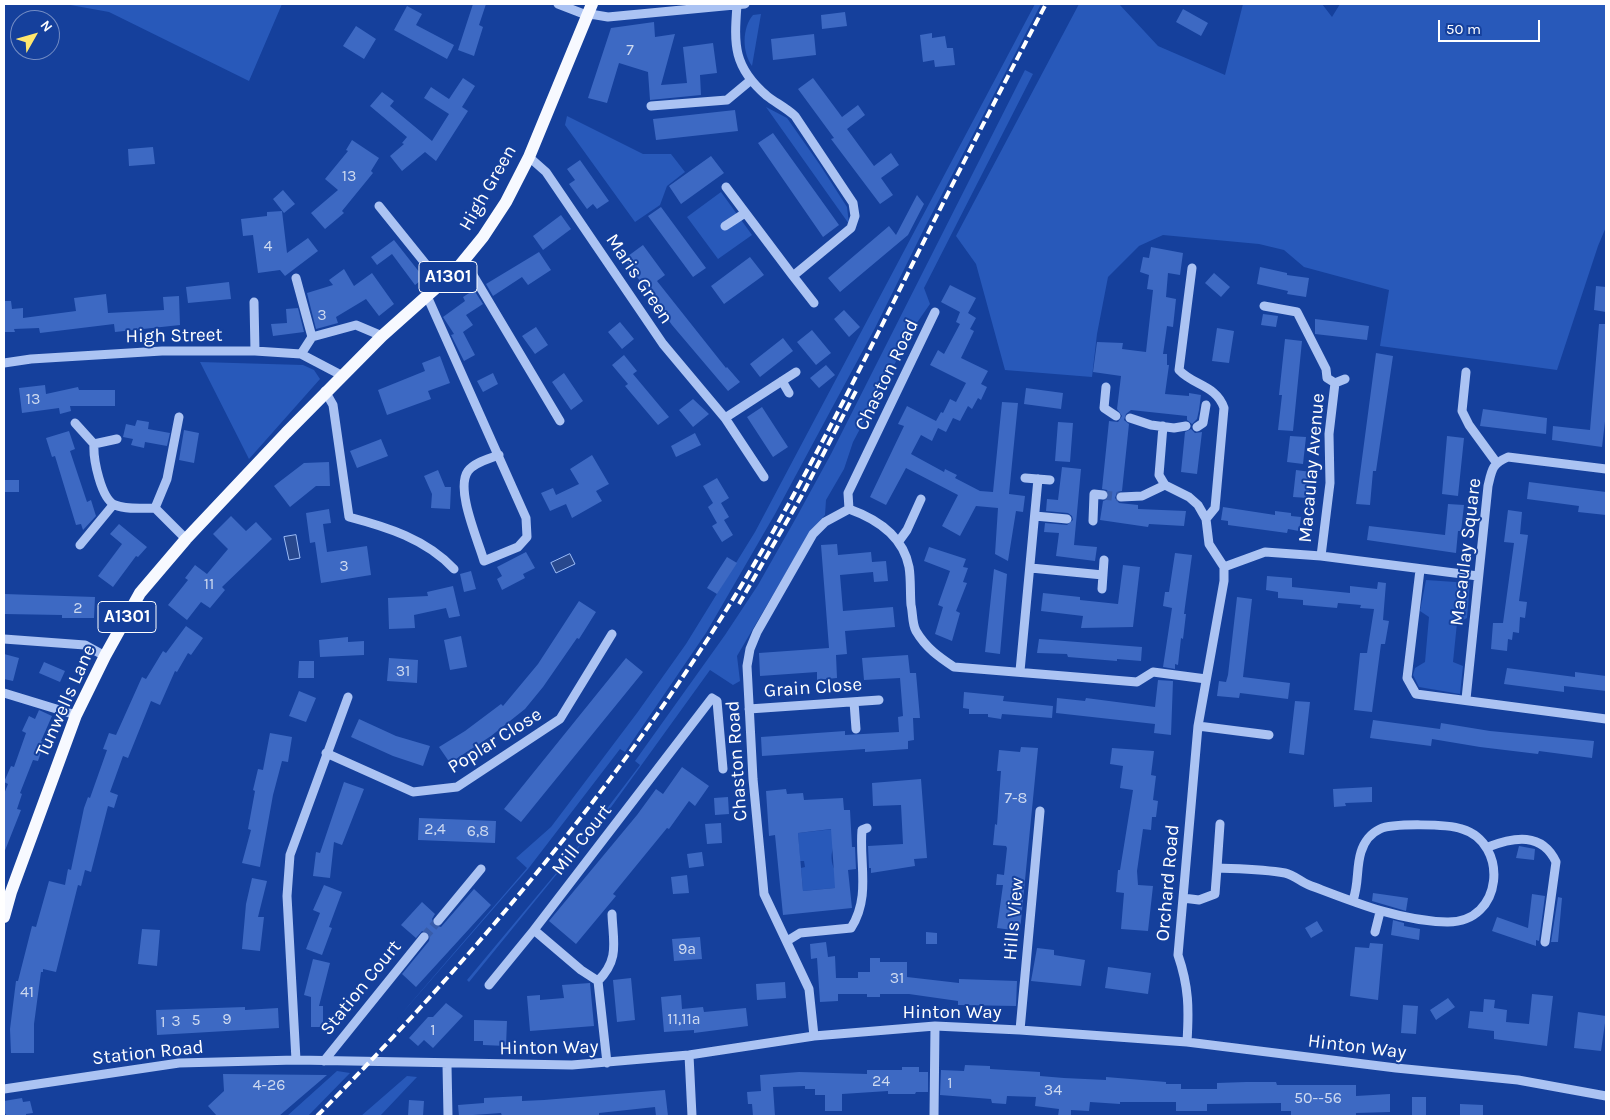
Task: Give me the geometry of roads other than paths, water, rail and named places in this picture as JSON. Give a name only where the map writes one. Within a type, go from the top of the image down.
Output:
[{"type":"main road","name":"High Green","points":[[341,375],[441,283],[483,237],[506,202],[529,157],[590,11]]},
{"type":"main road","name":"Tunwells Lane","points":[[4,917],[11,892],[76,715],[105,656],[140,592],[186,539],[341,375]]},
{"type":"street","points":[[558,4],[572,6],[608,17],[741,4],[734,42],[737,57],[751,80],[768,96],[783,105],[795,116],[853,203],[855,216],[851,228],[793,276]]},
{"type":"street","points":[[651,106],[727,100],[751,80]]},
{"type":"street","name":"Maris Green","points":[[529,157],[546,172],[663,344],[725,418],[764,477]]},
{"type":"street","points":[[726,187],[814,303]]},
{"type":"street","points":[[379,206],[441,283]]},
{"type":"street","points":[[725,226],[744,213]]},
{"type":"street","points":[[464,260],[560,421]]},
{"type":"street","points":[[1192,268],[1178,370],[1186,377],[1212,389],[1220,398],[1224,408],[1215,508],[1206,519]]},
{"type":"street","points":[[296,278],[312,337]]},
{"type":"street","points":[[427,296],[499,455],[526,518],[527,537],[518,548],[484,561],[466,504],[463,485],[468,472],[478,463],[499,455]]},
{"type":"street","points":[[254,302],[255,351]]},
{"type":"street","points":[[1264,306],[1297,312],[1326,369],[1327,378],[1335,383],[1345,379]]},
{"type":"street","name":"Chaston Road","points":[[814,1036],[809,989],[764,894],[753,779],[747,666],[750,650],[758,632],[813,534],[825,522],[849,508],[848,493],[935,312]]},
{"type":"street","points":[[301,354],[312,337],[356,325],[382,336]]},
{"type":"street","name":"High Street","points":[[4,363],[31,359],[162,351],[255,351],[301,354],[341,375]]},
{"type":"street","points":[[725,418],[796,372]]},
{"type":"street","points":[[1466,372],[1462,412],[1468,425],[1496,462]]},
{"type":"street","points":[[782,381],[790,393]]},
{"type":"street","name":"Macaulay Avenue","points":[[1321,556],[1330,483],[1329,434],[1335,383]]},
{"type":"street","points":[[1106,387],[1104,408],[1116,416]]},
{"type":"street","points":[[325,391],[333,405],[348,517],[394,529],[441,555],[454,568]]},
{"type":"street","points":[[1197,427],[1204,423],[1206,405]]},
{"type":"street","points":[[155,508],[167,479],[179,417]]},
{"type":"street","points":[[1130,418],[1151,425],[1174,428],[1186,426]]},
{"type":"street","points":[[75,423],[94,444],[94,463],[108,499],[113,505],[155,508],[186,539]]},
{"type":"street","points":[[1163,426],[1159,475],[1166,485],[1189,497],[1198,505],[1206,519],[1209,544],[1224,566]]},
{"type":"street","points":[[94,444],[117,439]]},
{"type":"street","name":"Macaulay Square","points":[[1466,699],[1488,486],[1496,462],[1508,457],[1606,469]]},
{"type":"street","points":[[1024,478],[1050,480]]},
{"type":"street","points":[[1020,671],[1038,479]]},
{"type":"street","points":[[1121,497],[1142,496],[1166,485]]},
{"type":"street","points":[[1093,521],[1094,494],[1103,495]]},
{"type":"street","points":[[898,541],[907,530],[921,500]]},
{"type":"street","points":[[80,545],[113,505]]},
{"type":"street","points":[[849,508],[879,523],[898,541],[909,566],[910,595],[915,630],[931,652],[954,667],[1137,682],[1153,672],[1206,679]]},
{"type":"street","points":[[1035,516],[1067,520]]},
{"type":"street","name":"Macaulay Avenue","points":[[1224,566],[1265,552],[1321,556],[1478,576]]},
{"type":"street","points":[[1102,589],[1104,560]]},
{"type":"street","name":"Orchard Road","points":[[1187,1042],[1189,1004],[1187,981],[1178,955],[1198,726],[1224,581],[1224,566]]},
{"type":"street","points":[[1031,568],[1103,575]]},
{"type":"street","points":[[1420,570],[1407,678],[1416,694],[1466,699],[1606,719]]},
{"type":"street","name":"Poplar Close","points":[[326,753],[413,792],[457,788],[560,719],[612,634]]},
{"type":"street","points":[[4,639],[85,645],[105,656]]},
{"type":"street","points":[[4,693],[76,715]]},
{"type":"street","points":[[296,1060],[286,896],[290,855],[326,753],[348,698]]},
{"type":"street","name":"Mill Court","points":[[534,930],[712,698],[717,701],[722,769]]},
{"type":"street","name":"Grain Close","points":[[749,708],[879,700]]},
{"type":"street","points":[[854,702],[856,729]]},
{"type":"street","points":[[1198,726],[1269,735]]},
{"type":"street","name":"Hills View","points":[[1020,1030],[1040,811]]},
{"type":"street","points":[[1184,898],[1199,900],[1215,894],[1220,824]]},
{"type":"street","points":[[1217,868],[1287,874],[1306,885],[1353,900],[1380,912],[1408,918],[1448,922],[1468,920],[1483,909],[1491,894],[1492,860],[1488,847],[1467,830],[1452,825],[1381,828],[1368,838],[1361,851],[1358,888],[1353,900]]},
{"type":"street","points":[[787,941],[800,933],[851,928],[856,920],[865,891],[860,849],[862,830],[867,828]]},
{"type":"street","points":[[1488,847],[1503,841],[1521,839],[1539,842],[1551,852],[1556,862],[1545,942]]},
{"type":"street","points":[[438,922],[481,868]]},
{"type":"street","points":[[1375,932],[1380,912]]},
{"type":"street","points":[[598,980],[609,970],[614,954],[612,914]]},
{"type":"street","points":[[489,984],[534,930],[581,970],[598,980]]},
{"type":"street","name":"Station Court","points":[[324,1061],[338,1040],[424,937]]},
{"type":"street","points":[[598,980],[606,1063]]},
{"type":"street","points":[[934,1116],[935,1026]]},
{"type":"street","name":"Hinton Way","points":[[296,1060],[447,1064],[564,1065],[606,1063],[689,1055],[814,1036],[935,1026],[1187,1042],[1396,1068],[1518,1080],[1606,1096]]},
{"type":"street","points":[[689,1055],[692,1116]]},
{"type":"street","name":"Station Road","points":[[4,1089],[179,1063],[296,1060]]},
{"type":"street","points":[[447,1064],[448,1116]]},
{"type":"tunnel","points":[[1103,495],[1121,497]]},
{"type":"tunnel","points":[[424,937],[438,921]]},
{"type":"railway","points":[[317,1116],[430,997],[538,872],[589,807],[686,673],[730,604],[807,471],[1046,4]]},
{"type":"railway","points":[[739,604],[801,497],[857,389]]}]
